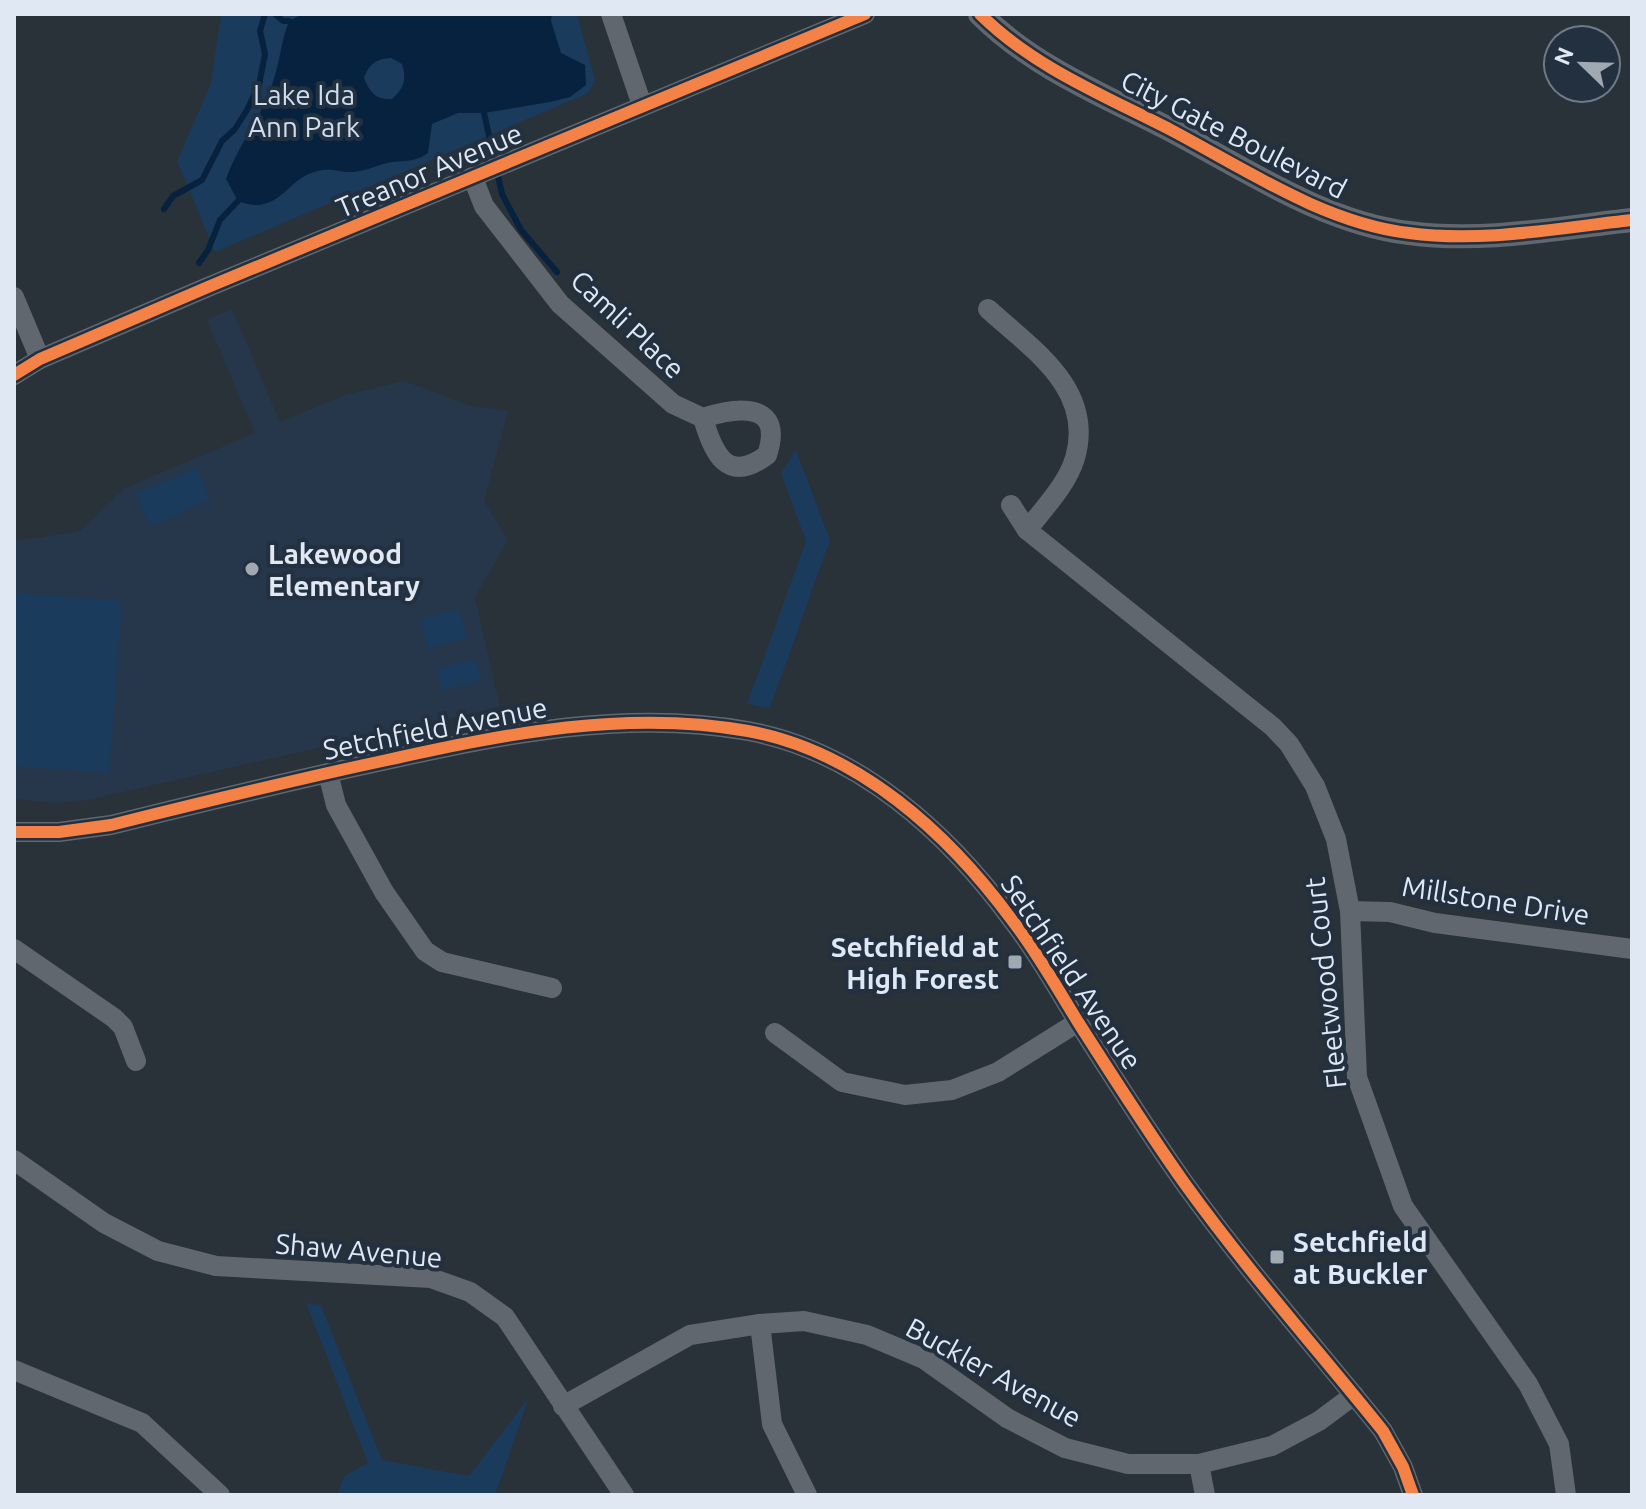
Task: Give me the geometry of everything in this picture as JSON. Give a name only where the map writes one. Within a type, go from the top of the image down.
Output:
[{"type":"street","points":[[611,14],[642,105]]},
{"type":"street","name":"Treanor Avenue","points":[[14,375],[40,359],[865,14]]},
{"type":"street","name":"City Gate Boulevard","points":[[980,14],[1029,55],[1313,204],[1363,223],[1405,233],[1450,238],[1632,220]]},
{"type":"street","name":"Camli Place","points":[[473,178],[484,206],[560,304],[673,404],[703,418]]},
{"type":"street","points":[[14,297],[40,359]]},
{"type":"street","points":[[988,309],[1049,364],[1064,382],[1075,407],[1078,434],[1075,459],[1060,488],[1027,530]]},
{"type":"street","name":"Fleetwood Court","points":[[1011,505],[1027,530],[1261,718],[1289,744],[1315,786],[1328,817],[1345,876],[1350,911],[1357,1077],[1403,1206],[1528,1384],[1559,1444],[1566,1495]]},
{"type":"street","name":"Setchfield Avenue","points":[[14,832],[59,832],[111,825],[328,773],[515,733],[585,726],[655,723],[704,725],[750,731],[823,754],[895,799],[939,836],[980,879],[1014,922],[1183,1181],[1223,1235],[1383,1431],[1403,1467],[1413,1495]]},
{"type":"street","points":[[328,773],[336,805],[384,892],[425,951],[442,962],[552,988]]},
{"type":"street","name":"Millstone Drive","points":[[1350,911],[1390,912],[1435,923],[1632,949]]},
{"type":"street","points":[[14,949],[114,1018],[123,1027],[136,1061]]},
{"type":"street","points":[[775,1033],[842,1082],[905,1095],[952,1090],[998,1072],[1078,1022]]},
{"type":"street","name":"Shaw Avenue","points":[[14,1160],[104,1223],[158,1251],[216,1266],[431,1278],[470,1292],[505,1317],[624,1495]]},
{"type":"street","name":"Buckler Avenue","points":[[563,1406],[690,1335],[804,1321],[867,1335],[924,1359],[1007,1418],[1065,1448],[1128,1464],[1199,1464],[1272,1446],[1319,1421],[1354,1395]]},
{"type":"street","points":[[760,1324],[772,1424],[807,1495]]},
{"type":"street","points":[[14,1370],[142,1423],[220,1495]]},
{"type":"street","points":[[1199,1464],[1205,1495]]},
{"type":"shaded area","name":"Lake Ida Ann Park","points":[[303,14],[552,14],[551,21],[561,53],[585,65],[586,85],[570,97],[550,102],[484,113],[458,113],[432,124],[428,153],[423,156],[356,172],[314,172],[272,201],[252,205],[238,201],[226,179],[269,94],[289,21]],"holes":[[[391,58],[402,64],[404,79],[396,95],[386,99],[374,94],[364,78],[368,69],[377,61]]]},
{"type":"shaded area","name":"Lakewood Elementary","points":[[232,309],[280,422],[345,395],[404,381],[472,406],[508,411],[484,501],[508,540],[475,597],[500,707],[83,801],[55,803],[14,799],[14,541],[80,531],[125,488],[255,433],[207,320]]},
{"type":"green space","name":"Lake Ida Ann Park","points":[[221,14],[577,14],[595,80],[590,91],[584,95],[215,252],[177,161],[211,83]]},
{"type":"green space","points":[[796,450],[830,540],[770,708],[747,704],[806,541],[781,473]]},
{"type":"green space","points":[[197,468],[210,500],[150,526],[136,494]]},
{"type":"green space","points":[[14,593],[122,601],[109,773],[14,766]]},
{"type":"green space","points":[[460,610],[467,638],[427,648],[421,623],[423,618]]},
{"type":"green space","points":[[476,659],[481,681],[442,690],[437,668]]},
{"type":"green space","points":[[306,1303],[321,1305],[382,1460],[469,1476],[529,1397],[495,1495],[337,1495],[344,1476],[368,1463]]},
{"type":"waterway","points":[[164,209],[173,196],[202,180],[222,141],[235,129],[247,110],[259,85],[265,54],[260,31],[265,14]]},
{"type":"waterway","points":[[275,14],[283,21],[289,21]]},
{"type":"waterway","points":[[484,113],[502,194],[521,230],[557,272]]},
{"type":"waterway","points":[[199,263],[220,220],[238,201]]},
{"type":"cycle path","points":[[14,375],[40,359],[208,287],[865,14]]},
{"type":"cycle path","points":[[980,14],[1023,50],[1071,79],[1256,177],[1346,218],[1377,227],[1437,236],[1520,233],[1632,220]]},
{"type":"cycle path","points":[[14,832],[59,832],[111,825],[431,750],[566,728],[657,723],[703,725],[748,731],[788,741],[827,757],[897,800],[929,827],[987,888],[1030,945],[1117,1084],[1185,1184],[1257,1278],[1383,1431],[1403,1467],[1413,1495]]},
{"type":"place","name":"Lakewood Elementary","points":[[252,569]]},
{"type":"place","name":"Setchfield at High Forest","points":[[1015,962]]},
{"type":"place","name":"Setchfield at Buckler","points":[[1277,1257]]}]
